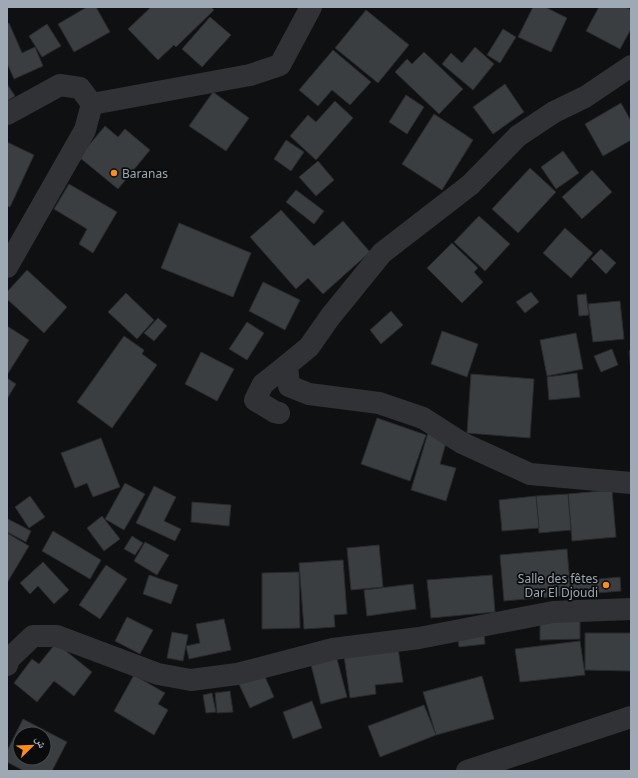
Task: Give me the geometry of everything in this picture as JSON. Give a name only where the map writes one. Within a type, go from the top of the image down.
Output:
[{"type":"street","points":[[92,104],[250,75],[280,65],[311,7]]},
{"type":"street","points":[[279,413],[255,400],[263,384],[309,346],[330,317],[382,253],[470,185],[518,136],[554,112],[584,97],[631,66]]},
{"type":"street","points":[[7,114],[60,85],[80,88],[92,104],[86,130],[7,267]]},
{"type":"street","points":[[287,364],[288,386],[309,394],[379,403],[423,418],[462,442],[530,474],[631,483]]},
{"type":"street","points":[[7,665],[9,659],[32,636],[57,636],[158,674],[191,680],[237,674],[333,649],[419,638],[553,612],[631,609]]},
{"type":"street","points":[[467,771],[631,717]]},
{"type":"building","points":[[87,7],[96,7],[110,32],[74,52],[58,24]]},
{"type":"building","points":[[151,7],[211,7],[214,10],[176,47],[174,45],[158,60],[128,29]]},
{"type":"building","points":[[533,7],[545,7],[567,18],[551,52],[518,37]]},
{"type":"building","points":[[599,7],[626,7],[631,10],[631,29],[620,49],[586,31]]},
{"type":"building","points":[[366,10],[409,45],[378,83],[335,48]]},
{"type":"building","points":[[210,17],[231,35],[202,67],[182,49]]},
{"type":"building","points":[[9,23],[22,53],[35,47],[43,66],[14,79],[7,63],[7,24]]},
{"type":"building","points":[[47,24],[61,46],[42,57],[29,36]]},
{"type":"building","points":[[503,29],[516,37],[500,63],[487,55]]},
{"type":"building","points":[[475,47],[494,64],[473,90],[442,64],[451,53],[462,63]]},
{"type":"building","points":[[333,50],[371,82],[350,105],[332,90],[318,106],[299,90]]},
{"type":"building","points":[[424,52],[463,89],[439,114],[395,72],[407,59],[412,64]]},
{"type":"building","points":[[7,84],[15,96],[7,101]]},
{"type":"building","points":[[505,84],[524,112],[493,134],[473,107]]},
{"type":"building","points":[[213,92],[249,118],[226,151],[189,126]]},
{"type":"building","points":[[406,95],[424,107],[407,134],[389,122]]},
{"type":"building","points":[[335,101],[353,118],[316,160],[290,136],[308,115],[316,122]]},
{"type":"building","points":[[621,103],[631,121],[631,140],[603,156],[585,124]]},
{"type":"building","points":[[434,114],[473,140],[442,190],[402,164]]},
{"type":"building","name":"Baranas","points":[[105,126],[118,137],[125,129],[150,150],[118,189],[79,157]]},
{"type":"building","points":[[286,140],[304,152],[291,171],[274,159]]},
{"type":"building","points":[[7,142],[34,155],[10,207],[7,206]]},
{"type":"building","points":[[563,151],[579,173],[556,189],[541,167]]},
{"type":"building","points":[[318,161],[334,180],[316,196],[299,177]]},
{"type":"building","points":[[530,168],[556,192],[518,233],[492,209]]},
{"type":"building","points":[[592,170],[612,192],[582,219],[562,197]]},
{"type":"building","points":[[69,184],[117,212],[93,253],[79,244],[87,229],[54,209]]},
{"type":"building","points":[[296,190],[324,211],[314,224],[286,202]]},
{"type":"building","points":[[281,210],[314,246],[343,221],[370,252],[323,294],[308,278],[296,289],[250,237]]},
{"type":"building","points":[[479,216],[510,244],[485,271],[454,242]]},
{"type":"building","points":[[179,223],[251,253],[233,297],[161,268]]},
{"type":"building","points":[[565,228],[593,253],[571,278],[543,253]]},
{"type":"building","points":[[452,243],[478,268],[474,272],[483,282],[462,303],[427,268]]},
{"type":"building","points":[[601,249],[616,263],[606,274],[591,259]]},
{"type":"building","points":[[27,270],[67,307],[44,333],[7,299],[7,292]]},
{"type":"building","points":[[263,282],[300,300],[285,330],[249,311]]},
{"type":"building","points":[[531,292],[539,302],[525,313],[516,302]]},
{"type":"building","points":[[126,293],[154,320],[137,339],[108,312]]},
{"type":"building","points":[[586,294],[589,315],[579,316],[577,295]]},
{"type":"building","points":[[620,301],[624,339],[593,342],[588,304]]},
{"type":"building","points":[[391,311],[403,325],[381,344],[370,330]]},
{"type":"building","points":[[158,318],[167,326],[154,341],[144,333]]},
{"type":"building","points":[[247,322],[264,333],[247,360],[229,349]]},
{"type":"building","points":[[7,326],[29,340],[7,375]]},
{"type":"building","points":[[442,331],[478,344],[467,377],[431,364]]},
{"type":"building","points":[[576,333],[583,369],[547,376],[540,340]]},
{"type":"building","points":[[124,336],[144,350],[142,354],[157,365],[112,428],[77,402]]},
{"type":"building","points":[[612,349],[618,365],[601,372],[594,356]]},
{"type":"building","points":[[631,350],[631,371],[629,351]]},
{"type":"building","points":[[201,352],[234,369],[217,401],[185,384]]},
{"type":"building","points":[[577,373],[580,397],[549,400],[547,377]]},
{"type":"building","points":[[471,374],[534,379],[530,438],[467,433]]},
{"type":"building","points":[[7,378],[16,384],[7,399]]},
{"type":"building","points":[[377,418],[426,435],[410,481],[361,464]]},
{"type":"building","points":[[428,433],[447,439],[440,464],[456,468],[446,501],[411,490]]},
{"type":"building","points":[[101,438],[120,487],[93,497],[87,483],[75,488],[61,453]]},
{"type":"building","points":[[125,483],[145,494],[124,530],[105,519]]},
{"type":"building","points":[[154,486],[176,497],[164,521],[181,529],[175,541],[136,523]]},
{"type":"building","points":[[612,490],[616,537],[572,541],[568,494]]},
{"type":"building","points":[[568,494],[571,530],[539,533],[536,496]]},
{"type":"building","points":[[30,496],[45,517],[29,528],[15,507]]},
{"type":"building","points":[[536,496],[539,528],[502,531],[499,500]]},
{"type":"building","points":[[192,502],[231,505],[229,526],[191,522]]},
{"type":"building","points":[[102,516],[120,539],[104,551],[87,528]]},
{"type":"building","points":[[8,519],[31,531],[26,542],[7,532]]},
{"type":"building","points":[[53,531],[101,560],[90,579],[42,551]]},
{"type":"building","points":[[7,533],[29,546],[7,583]]},
{"type":"building","points":[[132,536],[143,543],[135,555],[124,549]]},
{"type":"building","points":[[145,542],[169,555],[157,575],[134,561]]},
{"type":"building","points":[[379,545],[383,587],[351,590],[347,548]]},
{"type":"building","points":[[567,549],[571,595],[504,601],[500,555]]},
{"type":"building","points":[[343,560],[347,614],[334,615],[335,627],[304,629],[299,563]]},
{"type":"building","points":[[43,562],[69,590],[54,604],[38,586],[30,594],[20,583]]},
{"type":"building","points":[[106,565],[127,579],[100,619],[79,605]]},
{"type":"building","points":[[299,572],[300,628],[262,629],[262,573]]},
{"type":"building","points":[[149,575],[178,585],[171,604],[143,594]]},
{"type":"building","points":[[492,575],[495,612],[431,618],[427,580]]},
{"type":"building","points":[[620,577],[621,591],[571,595],[570,582]]},
{"type":"building","points":[[413,584],[416,609],[367,616],[364,590]]},
{"type":"building","points":[[127,617],[153,630],[140,654],[115,641]]},
{"type":"building","points":[[224,619],[231,650],[189,659],[186,646],[200,643],[196,624]]},
{"type":"building","points":[[580,620],[580,639],[540,640],[540,622]]},
{"type":"building","points":[[484,630],[485,644],[459,647],[457,632]]},
{"type":"building","points":[[172,632],[188,635],[183,661],[167,658]]},
{"type":"building","points":[[585,633],[631,633],[631,671],[585,670]]},
{"type":"building","points":[[397,641],[403,682],[375,685],[376,694],[350,698],[343,649]]},
{"type":"building","points":[[580,641],[585,675],[520,682],[515,649]]},
{"type":"building","points":[[56,643],[92,672],[74,696],[54,681],[37,702],[14,683],[32,659],[39,664]]},
{"type":"building","points":[[336,655],[347,697],[321,704],[310,661]]},
{"type":"building","points":[[262,670],[274,697],[250,708],[238,682]]},
{"type":"building","points":[[134,675],[165,693],[158,704],[168,710],[154,735],[114,711]]},
{"type":"building","points":[[482,676],[494,719],[436,735],[423,692]]},
{"type":"building","points":[[230,691],[233,712],[217,713],[215,693]]},
{"type":"building","points":[[212,693],[216,712],[206,713],[203,695]]},
{"type":"building","points":[[312,701],[322,728],[293,739],[283,712]]},
{"type":"building","points":[[424,705],[436,735],[380,757],[368,726]]},
{"type":"building","points":[[23,719],[36,726],[20,726]]},
{"type":"building","points":[[52,734],[67,742],[52,771],[24,771],[15,766],[52,766]]},
{"type":"building","points":[[12,741],[12,765],[7,762],[7,751]]},
{"type":"place","name":"Baranas","points":[[114,173]]},
{"type":"place","name":"Salle des fêtes Dar El Djoudi","points":[[606,585]]}]
